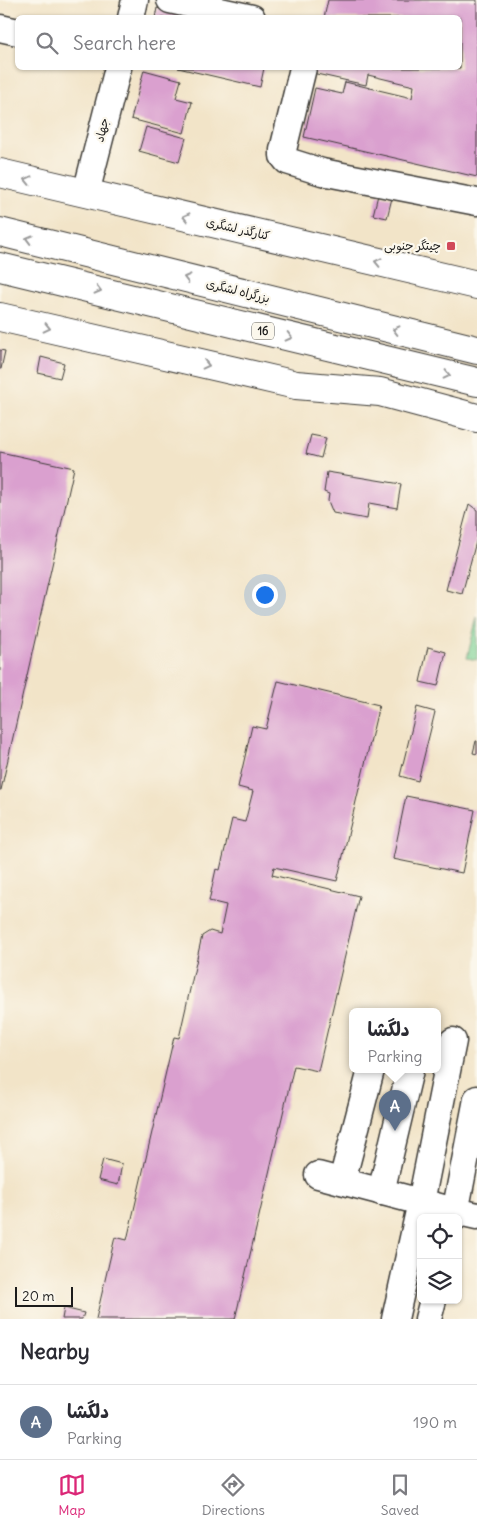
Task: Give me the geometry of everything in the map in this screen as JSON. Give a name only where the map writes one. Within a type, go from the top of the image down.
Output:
[{"type":"main road","name":"کنارگذر لشگری","points":[[0,173],[477,284]]},
{"type":"main road","name":"بزرگراه لشگری","points":[[0,232],[477,350]]},
{"type":"main road","name":"16","points":[[0,267],[477,382]]},
{"type":"main road","points":[[404,268],[477,300]]},
{"type":"main road","points":[[0,317],[296,386],[477,438]]},
{"type":"main road","points":[[296,386],[457,396],[477,400]]},
{"type":"main road","points":[[380,392],[477,418]]},
{"type":"street","points":[[132,15],[135,0]]},
{"type":"street","points":[[170,0],[238,15]]},
{"type":"street","points":[[0,28],[15,31]]},
{"type":"street","name":"جهاد","points":[[86,193],[117,70]]},
{"type":"street","points":[[303,70],[283,150],[283,156],[288,161],[322,172],[477,202]]},
{"type":"street","points":[[395,1319],[421,1202],[453,1041]]},
{"type":"street","points":[[370,1073],[330,1178],[459,1214]]},
{"type":"street","points":[[381,1192],[409,1073]]},
{"type":"street","points":[[462,1215],[477,1099]]},
{"type":"street","points":[[428,1319],[432,1304]]},
{"type":"green space","points":[[477,617],[477,660],[467,658]]},
{"type":"building","points":[[328,0],[477,0],[477,177],[304,137],[315,88],[342,94],[345,82],[412,98],[414,86],[368,75],[366,85],[312,73],[313,70],[462,70],[462,15],[325,15]]},
{"type":"building","points":[[157,8],[186,15],[156,15]]},
{"type":"building","points":[[144,70],[181,80],[176,98],[192,102],[184,133],[131,119]]},
{"type":"building","points":[[187,70],[264,70],[260,87]]},
{"type":"building","points":[[146,127],[186,138],[179,162],[139,151]]},
{"type":"building","points":[[378,195],[392,198],[387,218],[373,215]]},
{"type":"building","points":[[0,350],[5,351],[1,369],[0,369]]},
{"type":"building","points":[[41,357],[64,363],[60,378],[38,373]]},
{"type":"building","points":[[311,435],[326,438],[321,458],[306,454]]},
{"type":"building","points":[[0,452],[74,468],[1,790],[0,790]]},
{"type":"building","points":[[327,472],[401,484],[397,508],[369,503],[367,519],[333,513],[328,501],[329,494],[324,492]]},
{"type":"building","points":[[469,504],[477,510],[477,538],[462,594],[446,590]]},
{"type":"building","points":[[428,647],[446,652],[438,686],[420,682]]},
{"type":"building","points":[[278,681],[379,705],[337,881],[274,867],[272,875],[359,896],[318,1071],[294,1066],[235,1319],[96,1319],[115,1237],[127,1240],[174,1037],[179,1038],[202,936],[210,931],[220,934],[226,905],[209,901],[216,869],[220,870],[232,819],[245,822],[253,791],[238,787],[252,726],[266,729]]},
{"type":"building","points":[[417,707],[435,712],[418,781],[400,776]]},
{"type":"building","points":[[477,741],[477,754],[473,753]]},
{"type":"building","points":[[406,796],[475,810],[462,873],[393,859]]},
{"type":"building","points":[[103,1159],[122,1164],[118,1185],[98,1180]]},
{"type":"building","points":[[64,1308],[84,1313],[82,1319],[62,1319]]},
{"type":"place","name":"چیتگر جنوبی","points":[[451,246]]},
{"type":"place","name":"دلگشا","points":[[395,1131]]}]
